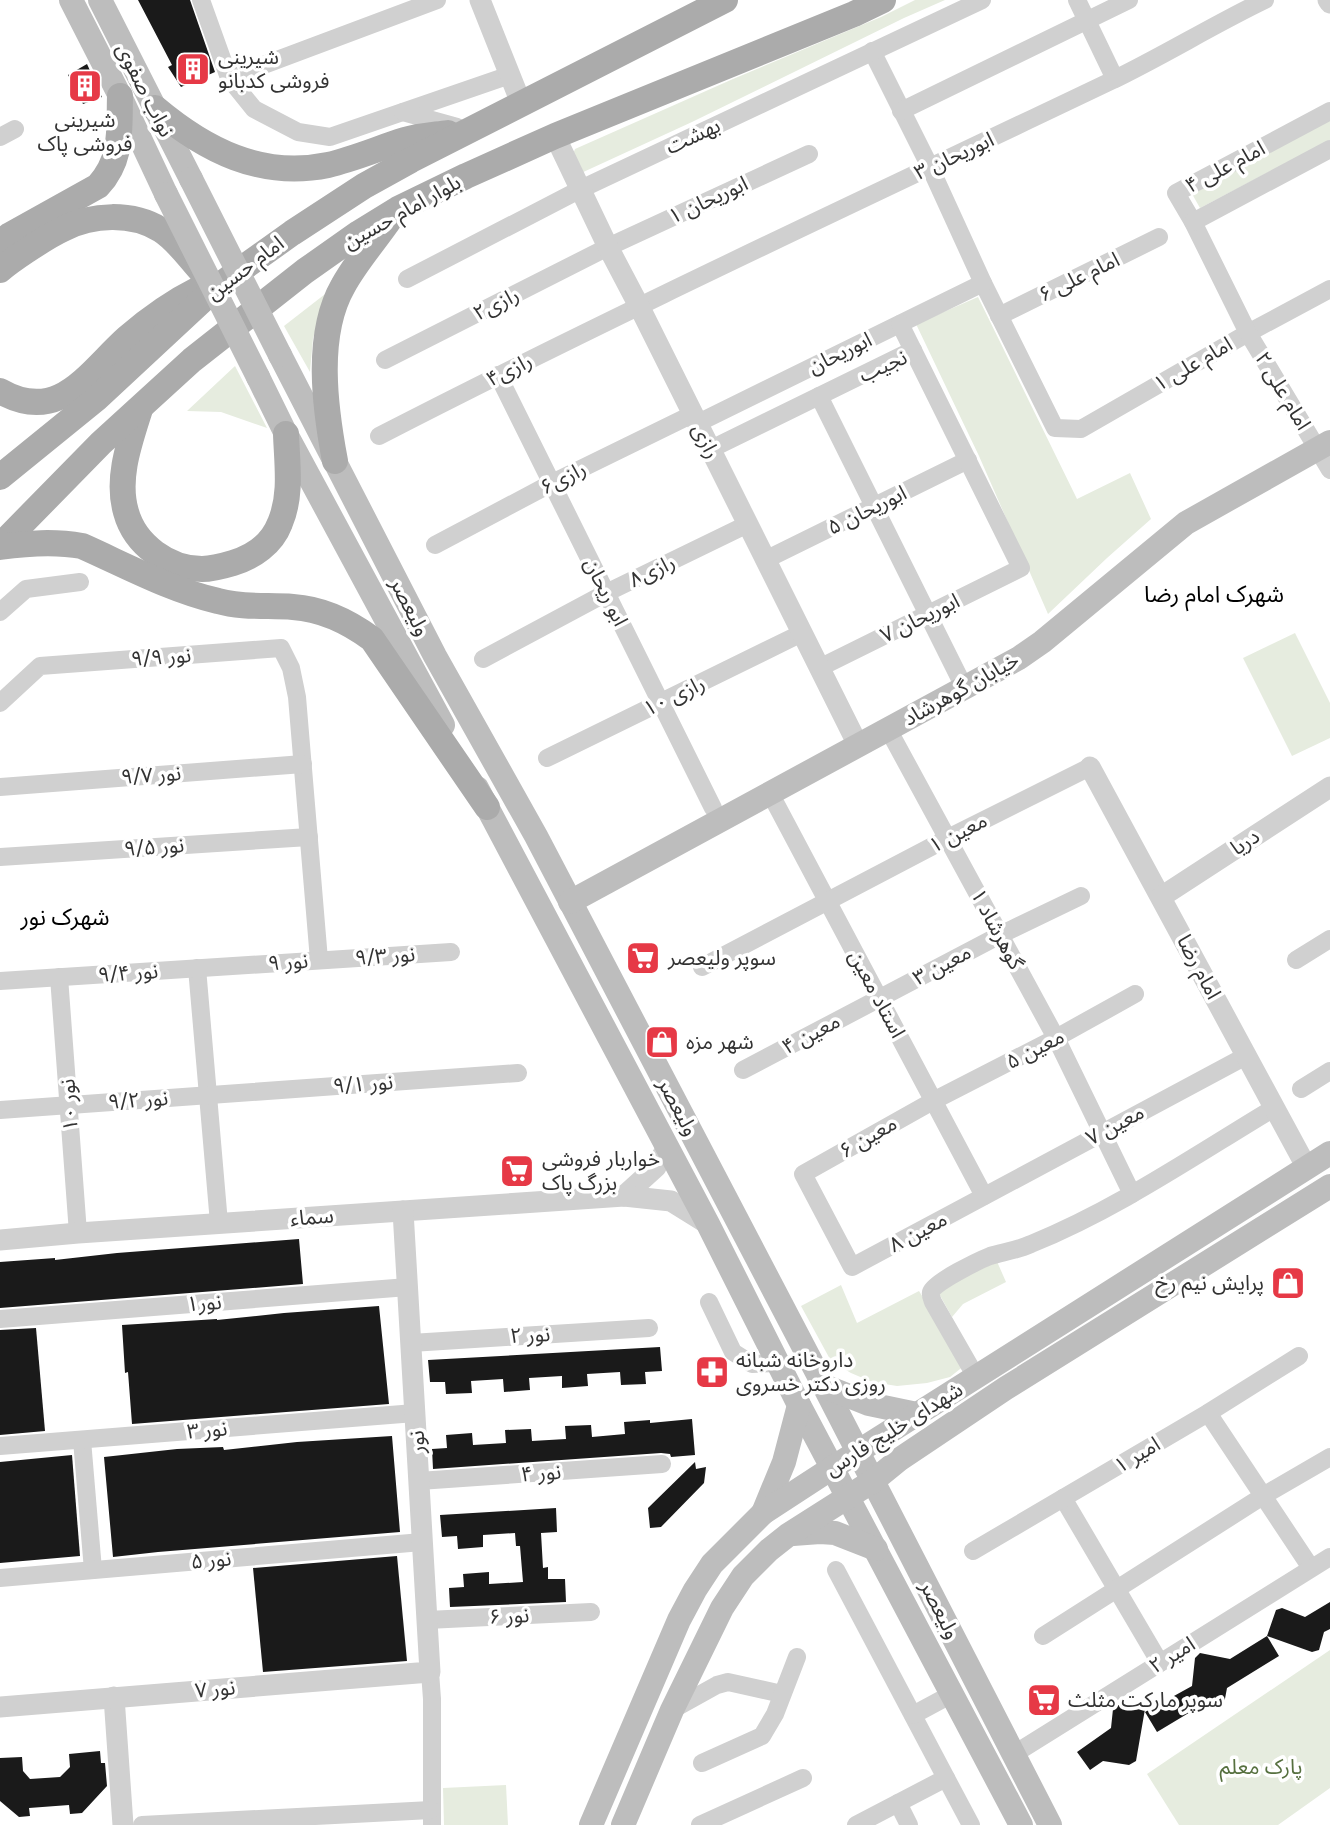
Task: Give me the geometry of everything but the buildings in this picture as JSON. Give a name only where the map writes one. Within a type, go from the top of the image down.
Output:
[{"type":"main road","name":"نواب صفوی","points":[[71,0],[209,280]]},
{"type":"main road","name":"نواب صفوی","points":[[100,0],[280,355]]},
{"type":"main road","points":[[521,103],[725,0]]},
{"type":"main road","name":"بلوار امام حسین","points":[[0,546],[101,443],[192,360],[305,271],[359,233],[398,209],[555,136],[883,0]]},
{"type":"main road","points":[[0,242],[98,186],[107,176],[113,166],[118,144],[120,96]]},
{"type":"main road","name":"امام حسین","points":[[0,477],[96,399],[210,293],[250,263],[363,186],[521,103]]},
{"type":"main road","points":[[155,108],[170,121],[223,154],[273,168],[326,165],[408,139],[467,130]]},
{"type":"main road","points":[[335,461],[329,426],[326,336],[342,287],[398,209]]},
{"type":"main road","points":[[0,270],[65,228],[102,219],[128,218],[162,231],[209,280]]},
{"type":"main road","points":[[0,391],[14,399],[32,403],[47,402],[59,397],[88,378],[127,338],[168,307],[250,263]]},
{"type":"main road","name":"ولیعصر","points":[[209,280],[286,434],[708,1224],[799,1405],[1021,1825]]},
{"type":"main road","name":"ولیعصر","points":[[280,355],[435,656],[536,836],[858,1451],[1050,1825]]},
{"type":"main road","points":[[141,407],[123,478],[122,489],[127,515],[138,536],[151,550],[165,560],[182,566],[200,569],[237,562],[252,556],[270,540],[279,526],[288,488],[286,434]]},
{"type":"main road","name":"خیابان گوهرشاد","points":[[570,902],[1019,658],[1186,523],[1326,454]]},
{"type":"main road","points":[[0,546],[40,542],[82,546],[198,596],[222,603],[310,609],[341,619],[372,639],[487,807]]},
{"type":"main road","name":"شهدای خلیج فارس","points":[[591,1825],[679,1620],[695,1590],[712,1564],[763,1513],[1330,1153]]},
{"type":"main road","name":"شهدای خلیج فارس","points":[[623,1825],[671,1710],[722,1608],[743,1576],[769,1550],[1006,1388],[1330,1186]]},
{"type":"main road","points":[[824,1386],[869,1404],[917,1414]]},
{"type":"main road","points":[[763,1513],[784,1462],[799,1405]]},
{"type":"main road","points":[[788,1535],[835,1533],[876,1549]]},
{"type":"street","points":[[201,0],[229,78],[254,109],[299,132],[330,137],[510,75]]},
{"type":"street","points":[[229,78],[437,0]]},
{"type":"street","points":[[480,0],[521,103]]},
{"type":"street","name":"بهشت","points":[[407,279],[581,189],[982,0]]},
{"type":"street","points":[[1077,0],[1115,79]]},
{"type":"street","points":[[901,111],[1129,0]]},
{"type":"street","name":"ابوریحان ۳","points":[[639,306],[1115,79],[1265,0]]},
{"type":"street","points":[[872,51],[930,167],[999,316]]},
{"type":"street","name":"امام علی ۴","points":[[1330,111],[1176,193],[1193,222],[1330,149]]},
{"type":"street","points":[[403,112],[467,130]]},
{"type":"street","name":"رازی","points":[[555,136],[858,745]]},
{"type":"street","name":"ابوریحان ۱","points":[[608,247],[808,154]]},
{"type":"street","name":"امام علی ۲","points":[[1193,222],[1248,333],[1326,454]]},
{"type":"street","name":"امام علی ۶","points":[[999,316],[1159,237]]},
{"type":"street","name":"رازی۲","points":[[384,360],[608,247]]},
{"type":"street","name":"ابوریحان","points":[[695,419],[983,283]]},
{"type":"street","name":"امام علی ۱","points":[[999,316],[1055,428],[1081,429],[1330,289]]},
{"type":"street","name":"رازی۴","points":[[379,436],[639,306]]},
{"type":"street","points":[[900,324],[913,350]]},
{"type":"street","name":"نجیب","points":[[710,449],[913,350],[1021,568]]},
{"type":"street","name":"ابو ریحان","points":[[498,375],[713,808]]},
{"type":"street","points":[[819,396],[964,687]]},
{"type":"street","name":"رازی۶","points":[[435,545],[552,483],[695,419]]},
{"type":"street","name":"ابوریحان ۵","points":[[765,560],[968,460]]},
{"type":"street","name":"رازی۸","points":[[483,659],[606,593],[747,523]]},
{"type":"street","name":"ابوریحان ۷","points":[[819,668],[1021,568]]},
{"type":"street","points":[[0,612],[26,589],[80,582]]},
{"type":"street","name":"رازی ۱۰","points":[[547,758],[802,633]]},
{"type":"street","name":"نور ۹/۹","points":[[0,703],[40,666],[281,648]]},
{"type":"street","name":"نور ۹","points":[[197,968],[319,960],[297,697],[291,668],[281,648]]},
{"type":"street","name":"گوهرشاد ۱","points":[[888,729],[1056,1038],[1132,1194]]},
{"type":"street","name":"نور ۹/۷","points":[[0,787],[303,764]]},
{"type":"street","name":"معین ۱","points":[[702,967],[948,838],[1090,768]]},
{"type":"street","name":"امام رضا","points":[[1090,768],[1307,1168]]},
{"type":"street","name":"دریا","points":[[1161,897],[1330,788]]},
{"type":"street","name":"استاد معین","points":[[770,793],[984,1196]]},
{"type":"street","name":"نور ۹/۵","points":[[0,857],[309,837]]},
{"type":"street","name":"معین ۳","points":[[879,998],[1081,896]]},
{"type":"street","points":[[1296,960],[1330,939]]},
{"type":"street","name":"نور ۹/۳","points":[[319,960],[451,952]]},
{"type":"street","points":[[197,968],[219,1223]]},
{"type":"street","name":"نور ۹/۴","points":[[0,981],[197,968]]},
{"type":"street","name":"نور ۱۰","points":[[59,977],[78,1233]]},
{"type":"street","name":"معین ۵","points":[[933,1101],[1135,994]]},
{"type":"street","name":"معین ۴","points":[[743,1070],[879,998]]},
{"type":"street","name":"معین ۷","points":[[984,1196],[1246,1056]]},
{"type":"street","points":[[1301,1089],[1330,1071]]},
{"type":"street","name":"نور ۹/۱","points":[[207,1095],[518,1073]]},
{"type":"street","name":"نور ۹/۲","points":[[0,1110],[207,1095]]},
{"type":"street","name":"معین ۶","points":[[852,1267],[803,1174],[933,1101]]},
{"type":"street","points":[[976,1377],[933,1302],[932,1291],[939,1283],[988,1257],[1041,1240],[1079,1223],[1273,1108]]},
{"type":"street","points":[[624,1196],[656,1167],[667,1147]]},
{"type":"street","name":"سماء","points":[[0,1240],[624,1196],[671,1201],[708,1224]]},
{"type":"street","name":"معین ۸","points":[[852,1267],[984,1196]]},
{"type":"street","name":"نور","points":[[403,1211],[430,1672]]},
{"type":"street","name":"نور۱","points":[[0,1319],[408,1287]]},
{"type":"street","points":[[709,1302],[733,1352],[752,1364],[778,1363]]},
{"type":"street","name":"نور ۲","points":[[411,1343],[649,1328]]},
{"type":"street","name":"امیر ۱","points":[[973,1551],[1208,1413],[1299,1356]]},
{"type":"street","name":"نور ۳","points":[[0,1446],[415,1413]]},
{"type":"street","points":[[1208,1413],[1311,1568]]},
{"type":"street","points":[[82,1440],[93,1570]]},
{"type":"street","points":[[1043,1636],[1263,1496],[1330,1457]]},
{"type":"street","name":"نور ۴","points":[[419,1481],[662,1464]]},
{"type":"street","points":[[1063,1498],[1160,1662]]},
{"type":"street","name":"نور ۵","points":[[0,1578],[422,1542]]},
{"type":"street","name":"امیر ۲","points":[[1014,1754],[1330,1557]]},
{"type":"street","points":[[836,1570],[971,1825]]},
{"type":"street","name":"نور ۶","points":[[427,1620],[591,1612]]},
{"type":"street","points":[[702,1763],[762,1736],[775,1714],[797,1657]]},
{"type":"street","points":[[142,1825],[432,1817],[430,1672]]},
{"type":"street","name":"نور ۷","points":[[0,1707],[430,1672]]},
{"type":"street","points":[[671,1710],[717,1685],[728,1682],[782,1695]]},
{"type":"street","points":[[913,1714],[952,1694]]},
{"type":"street","points":[[114,1698],[123,1825]]},
{"type":"street","points":[[699,1825],[803,1778]]},
{"type":"street","points":[[856,1825],[946,1778]]},
{"type":"street","points":[[898,1803],[909,1825]]},
{"type":"green space","points":[[915,0],[945,0],[579,174],[571,159],[575,149]]},
{"type":"green space","points":[[1330,119],[1330,140],[1200,208],[1191,192]]},
{"type":"green space","points":[[329,291],[313,338],[310,372],[284,326]]},
{"type":"green space","points":[[978,297],[1077,499],[1130,473],[1151,519],[1048,614],[979,456],[916,324]]},
{"type":"green space","points":[[235,366],[267,428],[221,412],[187,411]]},
{"type":"green space","points":[[1295,633],[1330,703],[1330,738],[1292,756],[1243,658]]},
{"type":"green space","points":[[995,1257],[1006,1282],[963,1304],[952,1317],[937,1290]]},
{"type":"green space","points":[[841,1285],[857,1323],[919,1291],[965,1365],[950,1377],[897,1386],[872,1382],[831,1361],[801,1306]]},
{"type":"green space","name":"پارک معلم","points":[[1330,1650],[1330,1788],[1278,1825],[1179,1825],[1147,1774]]},
{"type":"green space","points":[[506,1785],[508,1825],[444,1825],[443,1788]]},
{"type":"place","name":"شیرینی فروشی کدبانو","points":[[193,69]]},
{"type":"place","name":"شیرینی فروشی پاک","points":[[85,86]]},
{"type":"place","name":"سوپر ولیعصر","points":[[643,958]]},
{"type":"place","name":"شهر مزه","points":[[662,1042]]},
{"type":"place","name":"خواربار فروشی بزرگ پاک","points":[[517,1171]]},
{"type":"place","name":"پرایش نیم رخ","points":[[1288,1283]]},
{"type":"place","name":"داروخانه شبانه روزی دکتر خسروی","points":[[712,1372]]},
{"type":"place","name":"سوپر مارکت مثلث","points":[[1044,1700]]},
{"type":"district","name":"شهرک امام رضا","points":[[1214,594]]},
{"type":"district","name":"شهرک نور","points":[[65,917]]}]
